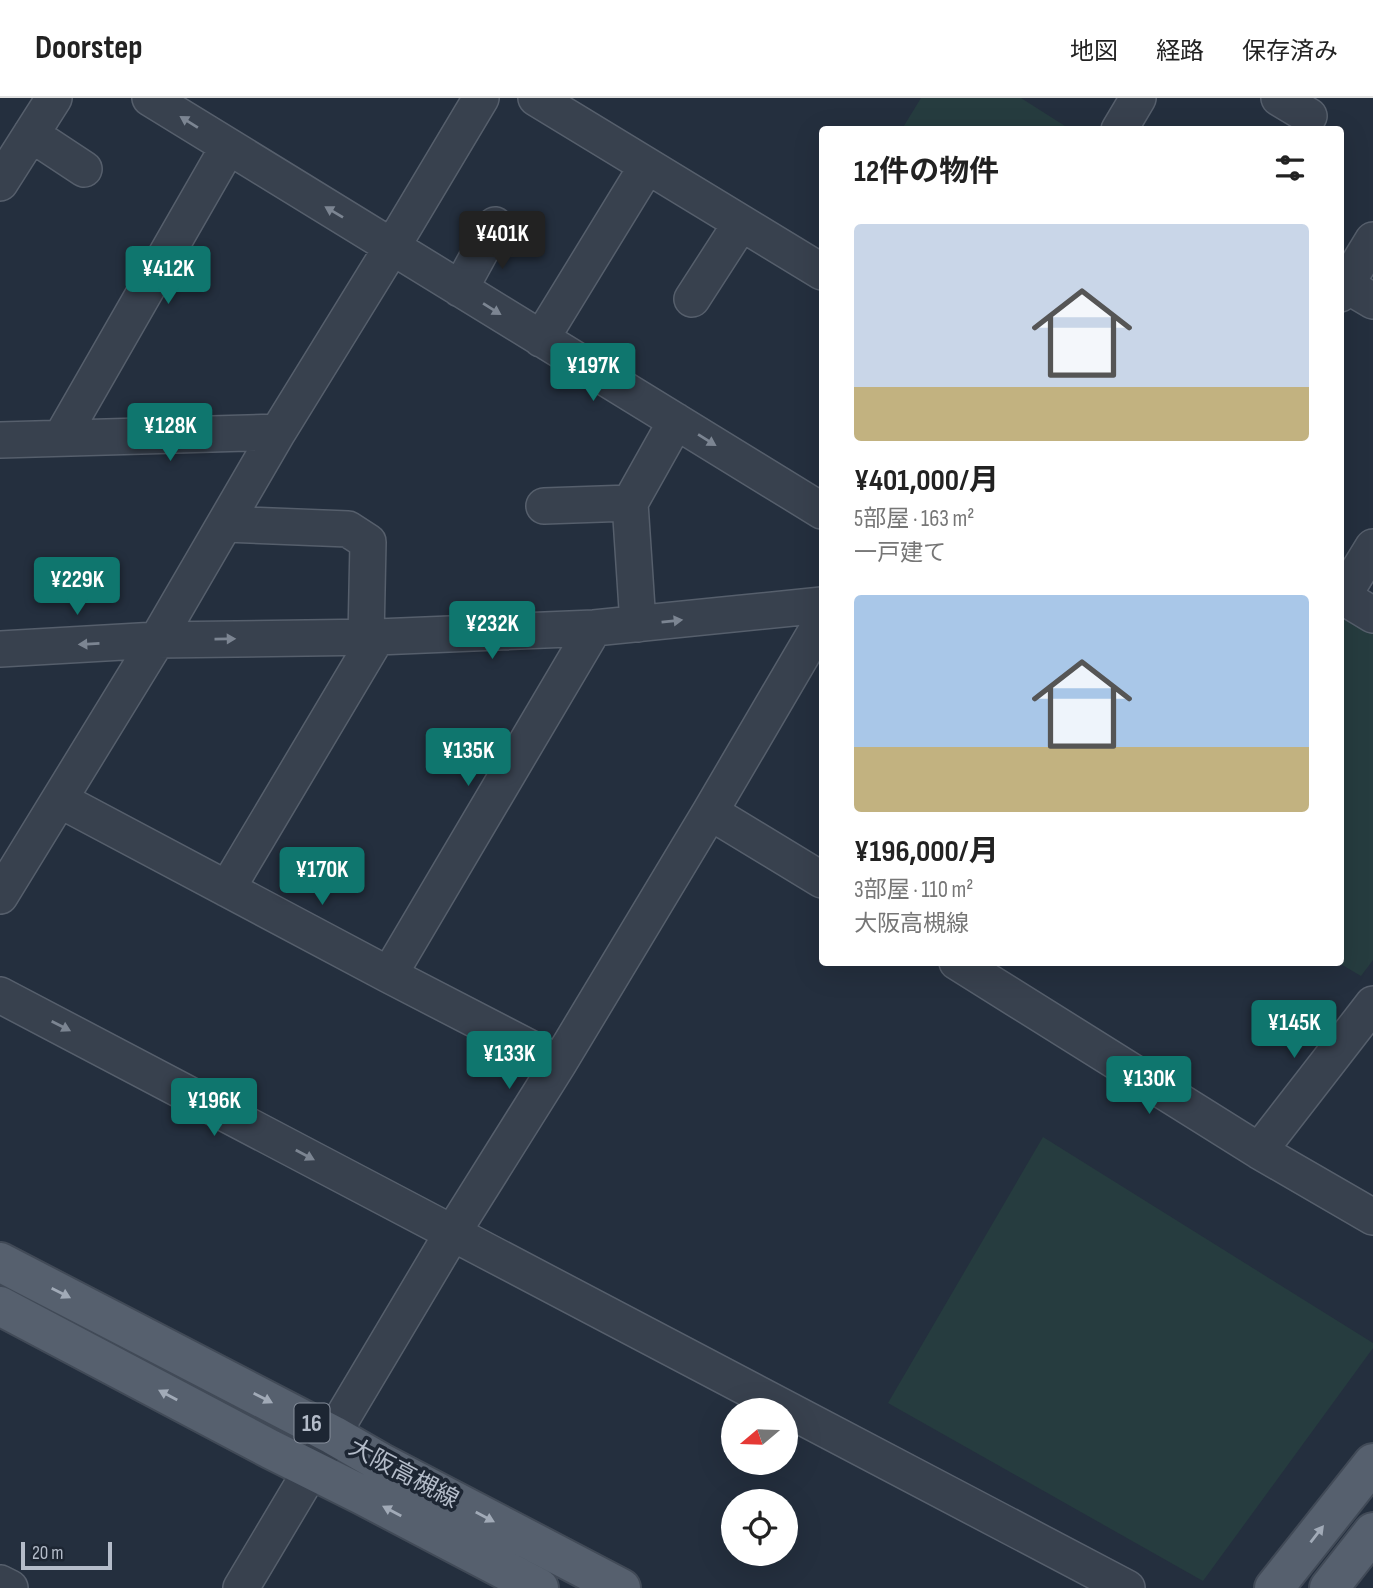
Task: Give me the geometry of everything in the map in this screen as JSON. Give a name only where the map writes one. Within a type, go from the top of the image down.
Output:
[{"type":"main road","name":"大阪高槻線","points":[[0,1262],[621,1588]]},
{"type":"main road","name":"大阪高槻線","points":[[0,1306],[539,1588]]},
{"type":"main road","points":[[1274,1588],[1373,1463]]},
{"type":"main road","points":[[1329,1588],[1373,1532]]},
{"type":"street","points":[[0,183],[54,98]]},
{"type":"street","points":[[150,98],[819,509]]},
{"type":"street","points":[[0,897],[481,98]]},
{"type":"street","points":[[536,98],[819,270]]},
{"type":"street","points":[[1279,98],[1309,116]]},
{"type":"street","points":[[31,134],[84,169]]},
{"type":"street","points":[[61,438],[228,147]]},
{"type":"street","points":[[541,339],[647,166]]},
{"type":"street","points":[[692,299],[741,223]]},
{"type":"street","points":[[460,289],[495,225]]},
{"type":"street","points":[[1353,293],[1373,240]]},
{"type":"street","points":[[638,624],[630,503],[676,421]]},
{"type":"street","points":[[0,440],[278,432]]},
{"type":"street","points":[[544,506],[630,503]]},
{"type":"street","points":[[225,524],[348,529],[368,542],[372,638],[227,889]]},
{"type":"street","points":[[1344,593],[1373,547]]},
{"type":"street","points":[[1344,597],[1373,615]]},
{"type":"street","points":[[0,649],[157,640],[372,638],[594,628],[819,605]]},
{"type":"street","points":[[241,1588],[453,1232],[559,1063],[710,812],[819,626]]},
{"type":"street","points":[[389,975],[594,628]]},
{"type":"street","points":[[60,800],[559,1063]]},
{"type":"street","points":[[710,812],[819,878]]},
{"type":"street","points":[[963,966],[1259,1151],[1373,1217]]},
{"type":"street","points":[[0,995],[1127,1588]]},
{"type":"street","points":[[1259,1151],[1373,1004]]},
{"type":"street","points":[[0,1583],[10,1588]]},
{"type":"green space","points":[[921,98],[1021,98],[1065,126],[904,126]]},
{"type":"green space","points":[[1344,612],[1373,631],[1373,960],[1361,976],[1344,966]]},
{"type":"green space","points":[[1043,1137],[1373,1343],[1373,1348],[1203,1581],[888,1403]]}]
